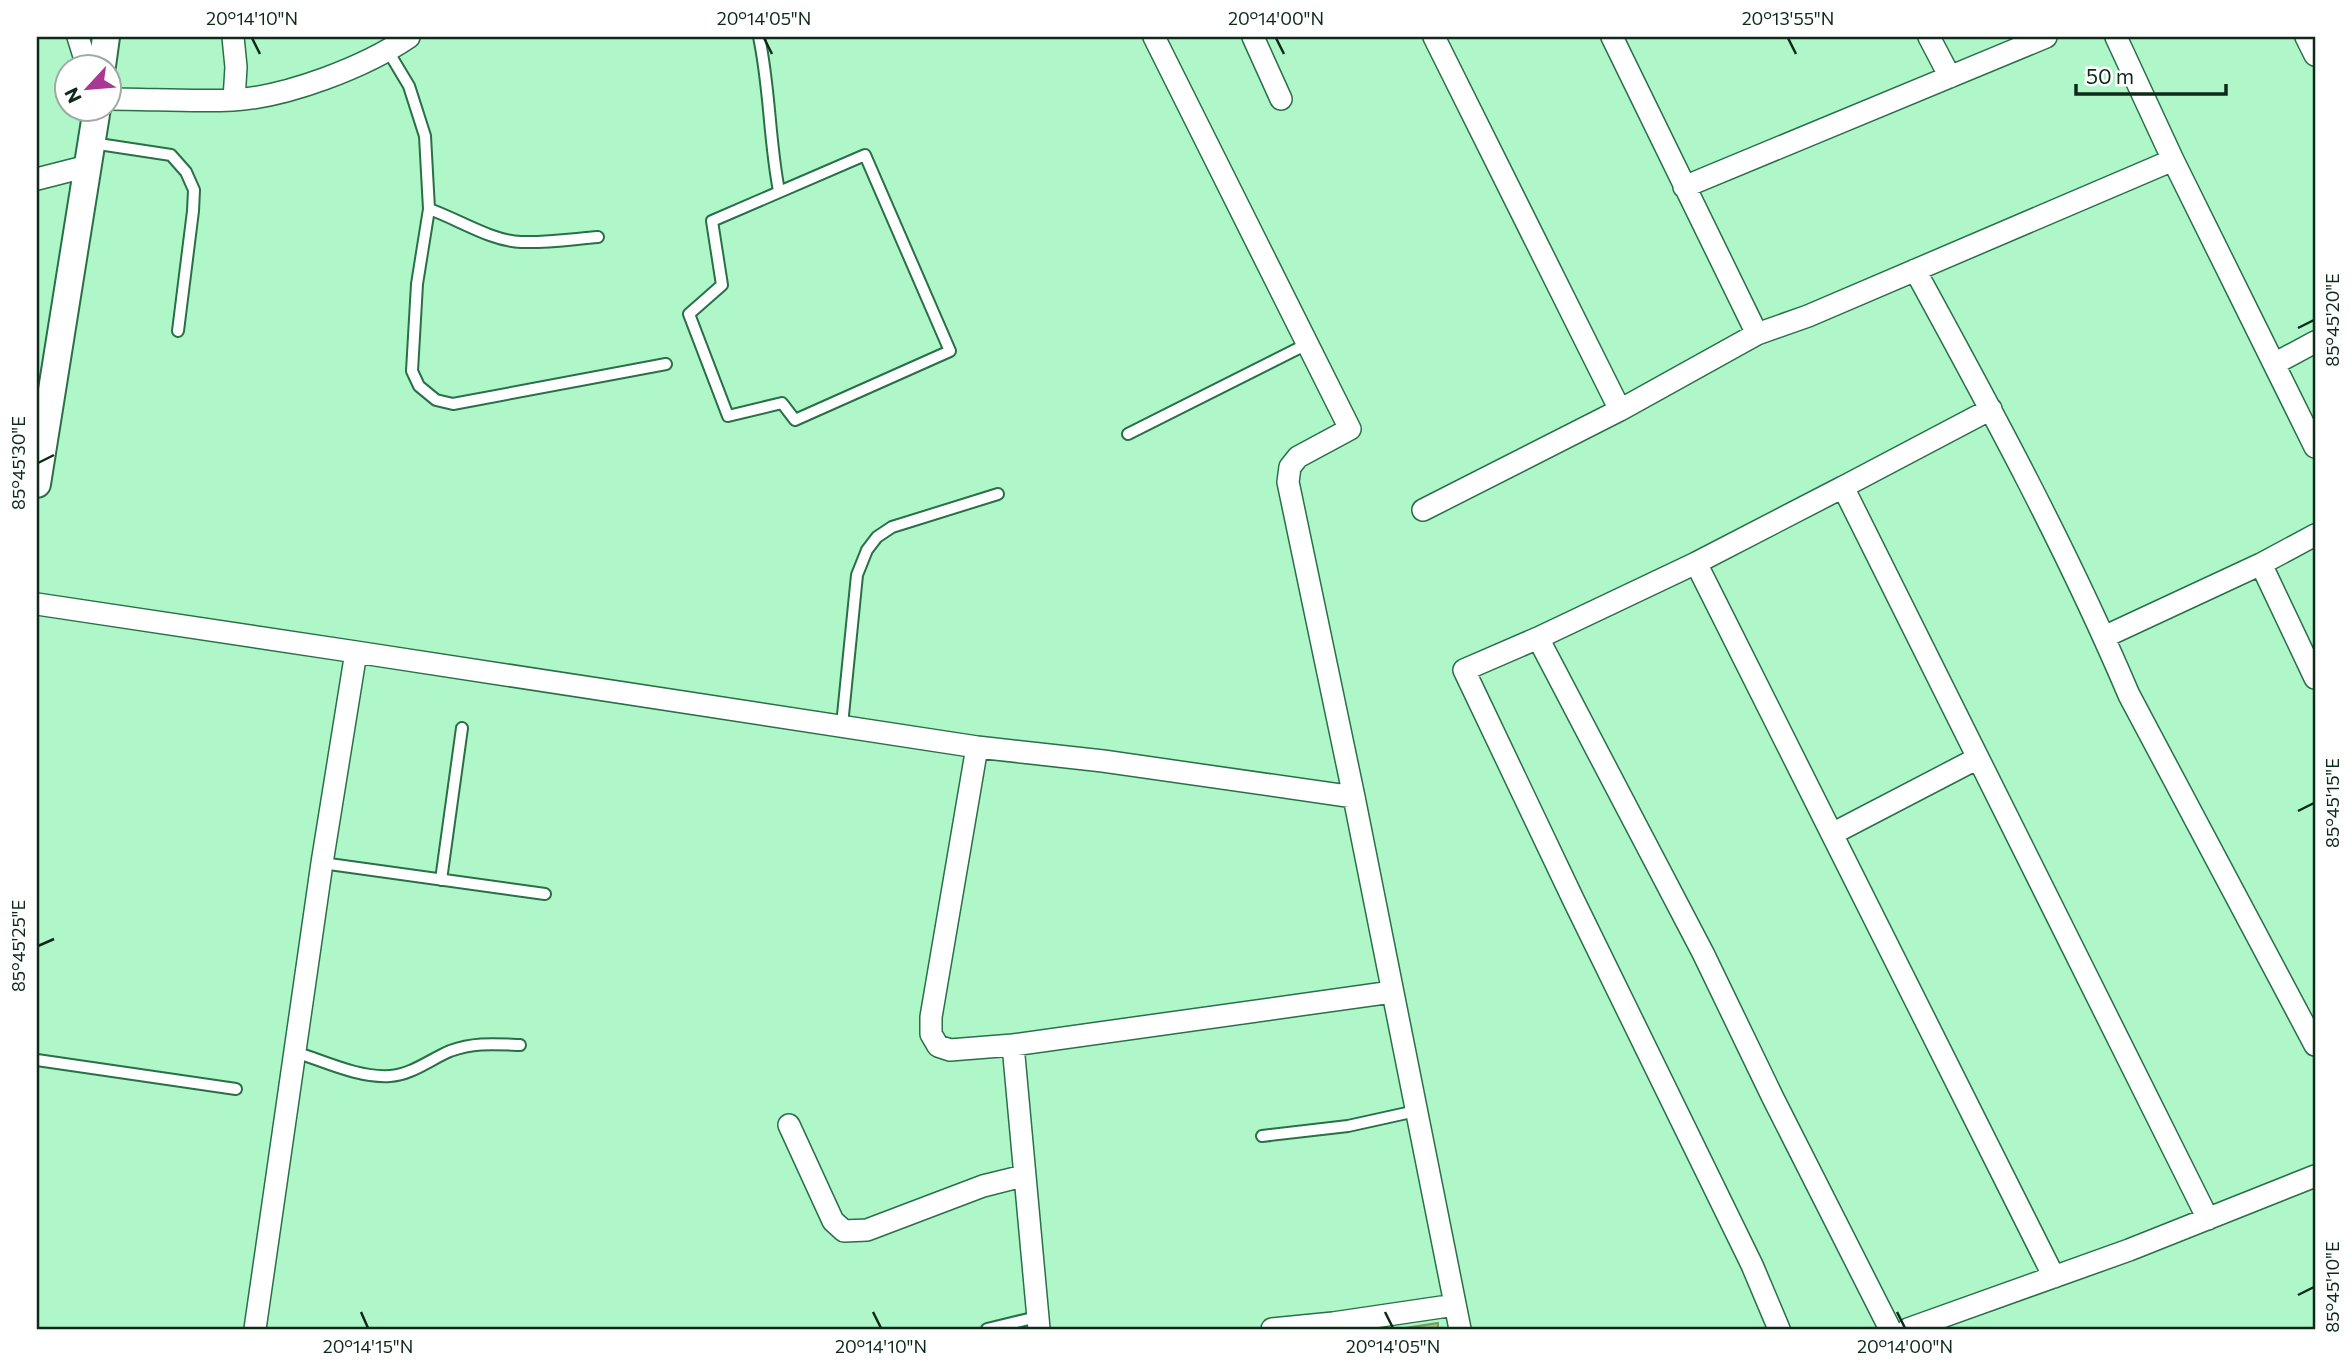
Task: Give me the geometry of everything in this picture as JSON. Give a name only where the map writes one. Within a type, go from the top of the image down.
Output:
[{"type":"street","points":[[233,37],[236,67],[234,100]]},
{"type":"street","points":[[122,99],[234,100],[276,94],[388,51],[409,37]]},
{"type":"street","points":[[1154,37],[1350,429],[1298,457],[1290,467],[1288,482],[1460,1329]]},
{"type":"street","points":[[1253,37],[1281,99]]},
{"type":"street","points":[[1434,37],[1619,410]]},
{"type":"street","points":[[1612,37],[1757,334]]},
{"type":"street","points":[[1929,37],[1950,77]]},
{"type":"street","points":[[1684,187],[2046,37]]},
{"type":"street","points":[[2116,37],[2173,160],[2315,447]]},
{"type":"street","points":[[2306,37],[2315,55]]},
{"type":"street","points":[[37,484],[95,122]]},
{"type":"street","points":[[37,179],[90,154]]},
{"type":"street","points":[[1423,510],[1619,410],[1757,334],[1808,316],[2173,160]]},
{"type":"street","points":[[1915,270],[1991,409],[2104,638],[2129,695],[2315,1045]]},
{"type":"street","points":[[2274,364],[2315,342]]},
{"type":"street","points":[[1779,1329],[1747,1253],[1573,900],[1464,670],[1696,563],[1991,409]]},
{"type":"street","points":[[1843,487],[2208,1219]]},
{"type":"street","points":[[2104,638],[2261,564],[2315,535]]},
{"type":"street","points":[[1696,563],[2054,1277]]},
{"type":"street","points":[[2261,564],[2315,678]]},
{"type":"street","points":[[37,604],[977,747],[1103,761],[1354,797]]},
{"type":"street","points":[[1538,638],[1703,953],[1890,1329]]},
{"type":"street","points":[[255,1329],[322,863],[356,652]]},
{"type":"street","points":[[977,747],[930,1017],[931,1034],[939,1046],[950,1050],[1013,1045],[1392,992]]},
{"type":"street","points":[[1832,834],[1978,758]]},
{"type":"street","points":[[1013,1045],[1038,1323]]},
{"type":"street","points":[[789,1125],[833,1221],[844,1231],[867,1230],[983,1186],[1023,1176]]},
{"type":"street","points":[[1908,1329],[1933,1325],[2315,1177]]},
{"type":"street","points":[[1272,1329],[1455,1305]]},
{"type":"lane","points":[[759,37],[764,59],[779,191]]},
{"type":"lane","points":[[388,51],[409,86],[425,136],[429,209],[417,284],[412,371],[419,386],[436,400],[453,404],[666,364]]},
{"type":"lane","points":[[90,154],[171,155],[186,172],[194,190],[193,211],[178,331]]},
{"type":"lane","points":[[865,155],[950,351],[795,420],[782,403],[728,416],[688,314],[722,285],[712,221],[779,191],[865,155]]},
{"type":"lane","points":[[429,209],[492,236],[520,242],[598,237]]},
{"type":"lane","points":[[1128,434],[1307,344]]},
{"type":"lane","points":[[842,725],[857,575],[867,550],[877,537],[892,527],[998,494]]},
{"type":"lane","points":[[441,880],[462,728]]},
{"type":"lane","points":[[322,863],[545,894]]},
{"type":"lane","points":[[295,1052],[369,1075],[392,1076],[478,1043],[520,1045]]},
{"type":"lane","points":[[37,1060],[236,1089]]},
{"type":"lane","points":[[1262,1136],[1348,1126],[1416,1111]]},
{"type":"lane","points":[[987,1329],[1038,1323]]},
{"type":"building","points":[[1438,1323],[1438,1329],[1398,1329]]}]
